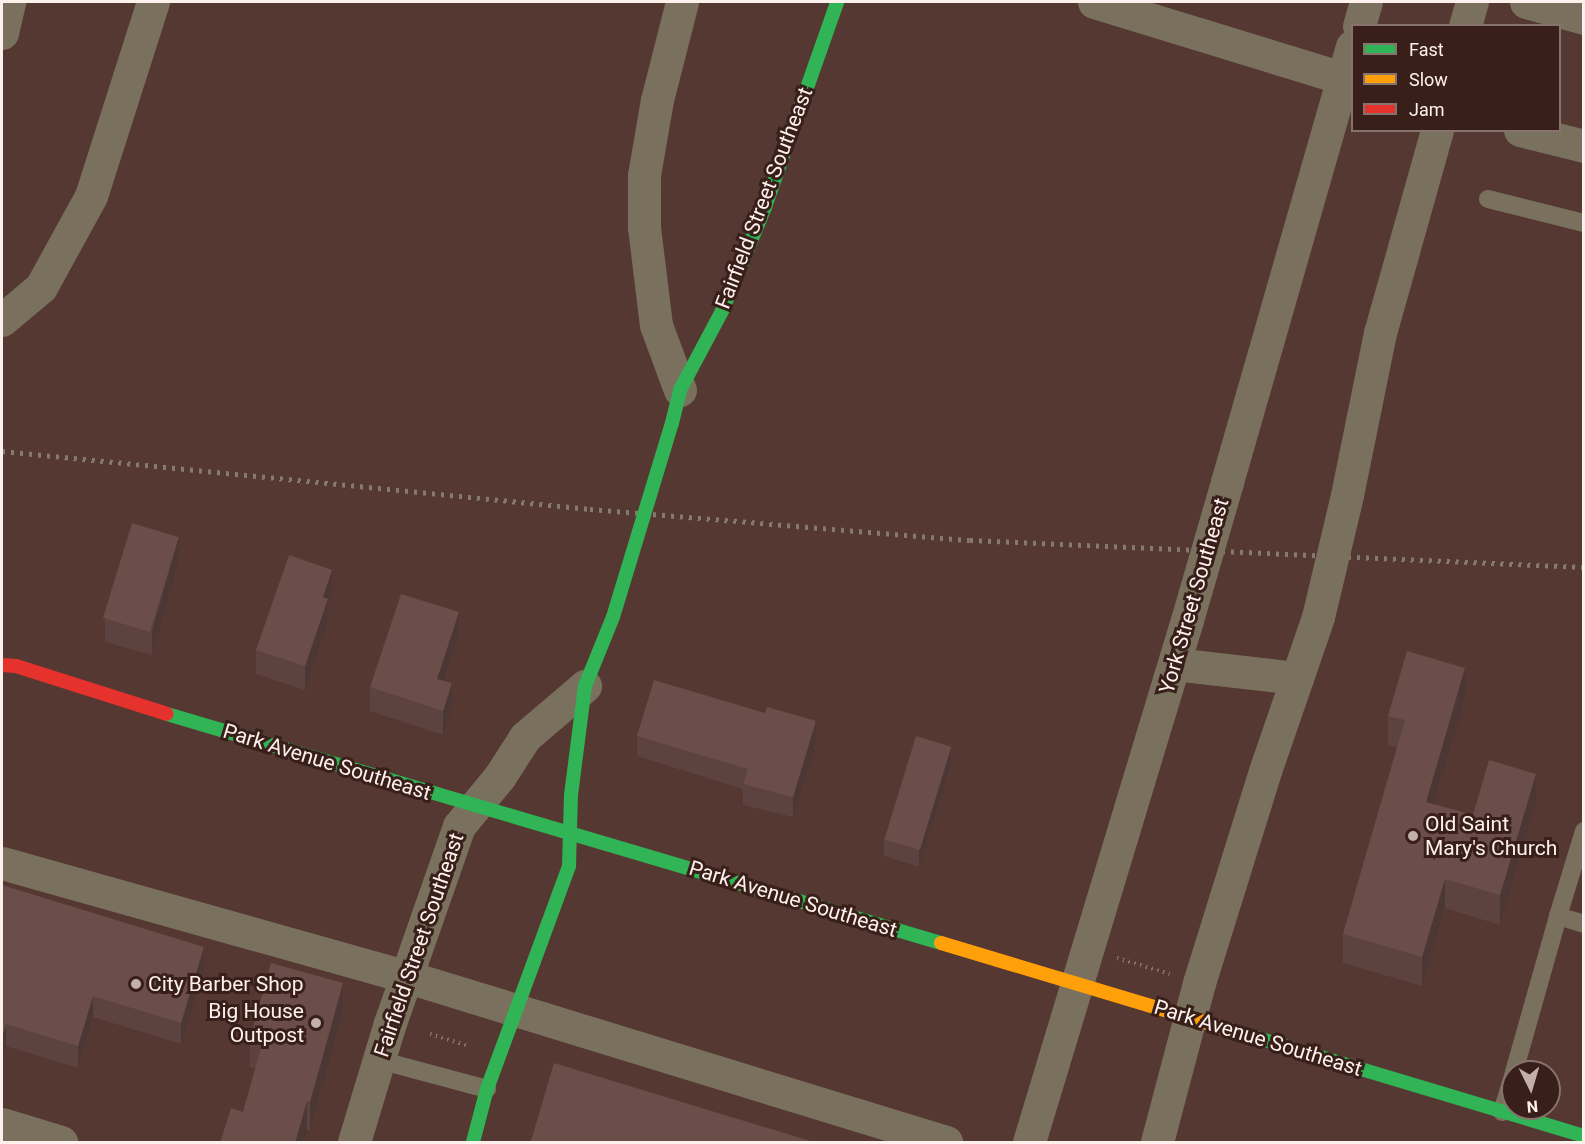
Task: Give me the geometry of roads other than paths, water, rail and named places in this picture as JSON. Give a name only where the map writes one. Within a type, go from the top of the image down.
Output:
[{"type":"street","points":[[2,33],[9,2]]},
{"type":"street","points":[[2,320],[40,287],[91,196],[153,2]]},
{"type":"street","points":[[680,390],[656,325],[644,227],[644,175],[657,100],[682,2]]},
{"type":"street","name":"Fairfield Street Southeast","points":[[473,1143],[487,1089],[569,866],[571,795],[585,686],[613,617],[680,390],[722,311],[765,207],[837,2]]},
{"type":"street","points":[[1094,2],[1348,80]]},
{"type":"street","points":[[1360,24],[1366,2]]},
{"type":"street","points":[[1466,24],[1472,2]]},
{"type":"street","points":[[1526,2],[1584,18]]},
{"type":"street","name":"York Street Southeast","points":[[1029,1143],[1348,80],[1351,60]]},
{"type":"street","points":[[1158,1143],[1191,1017],[1265,771],[1318,617],[1347,495],[1380,333],[1436,132]]},
{"type":"street","points":[[1528,132],[1584,146]]},
{"type":"street","points":[[1174,664],[1297,678]]},
{"type":"street","name":"Park Avenue Southeast","points":[[2,665],[16,666],[234,735],[571,832],[1501,1112]]},
{"type":"street","name":"Fairfield Street Southeast","points":[[354,1143],[379,1060],[459,826],[500,776],[525,737],[585,686]]},
{"type":"street","points":[[2,863],[408,976],[946,1143]]},
{"type":"street","name":"Park Avenue Southeast","points":[[1529,1120],[1584,1136]]},
{"type":"street","points":[[2,1124],[62,1143]]},
{"type":"lane","points":[[1488,199],[1584,223]]},
{"type":"lane","points":[[1518,1060],[1584,831]]},
{"type":"lane","points":[[1558,916],[1584,924]]},
{"type":"lane","points":[[379,1060],[487,1089]]},
{"type":"railway","points":[[2,451],[590,509],[970,540],[1584,567]]},
{"type":"place","name":"Old Saint Mary's Church","points":[[1413,836]]},
{"type":"place","name":"City Barber Shop","points":[[136,984]]},
{"type":"place","name":"Big House Outpost","points":[[316,1023]]}]
